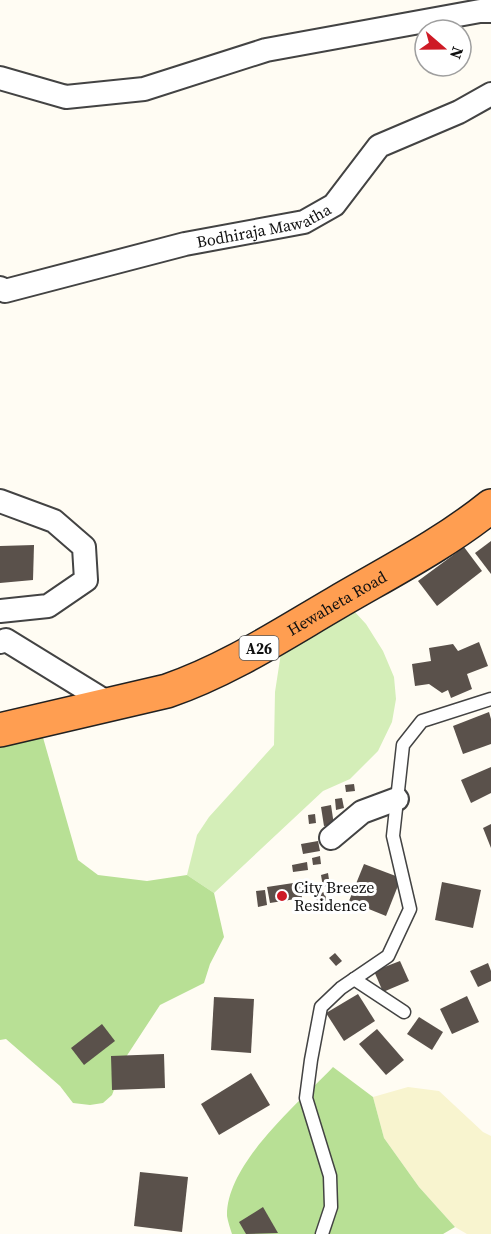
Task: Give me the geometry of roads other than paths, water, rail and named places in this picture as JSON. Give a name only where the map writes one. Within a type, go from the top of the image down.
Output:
[{"type":"highway","name":"Hewaheta Road","points":[[0,730],[192,682],[249,654],[458,531],[491,506]]},
{"type":"street","points":[[0,78],[66,97],[144,89],[266,50],[491,11]]},
{"type":"street","name":"Bodhiraja Mawatha","points":[[0,288],[4,291],[184,244],[304,222],[334,205],[379,146],[459,112],[491,94]]},
{"type":"street","points":[[0,501],[54,521],[84,547],[86,580],[48,606],[0,611]]},
{"type":"street","points":[[0,642],[6,640],[110,704]]},
{"type":"street","points":[[332,838],[362,812],[397,799]]},
{"type":"lane","points":[[322,1234],[331,1207],[330,1176],[306,1098],[311,1060],[321,1007],[341,988],[388,956],[410,909],[393,836],[403,746],[422,721],[491,699]]},
{"type":"lane","points":[[354,979],[404,1012]]},
{"type":"place","name":"City Breeze Residence","points":[[282,896]]}]
